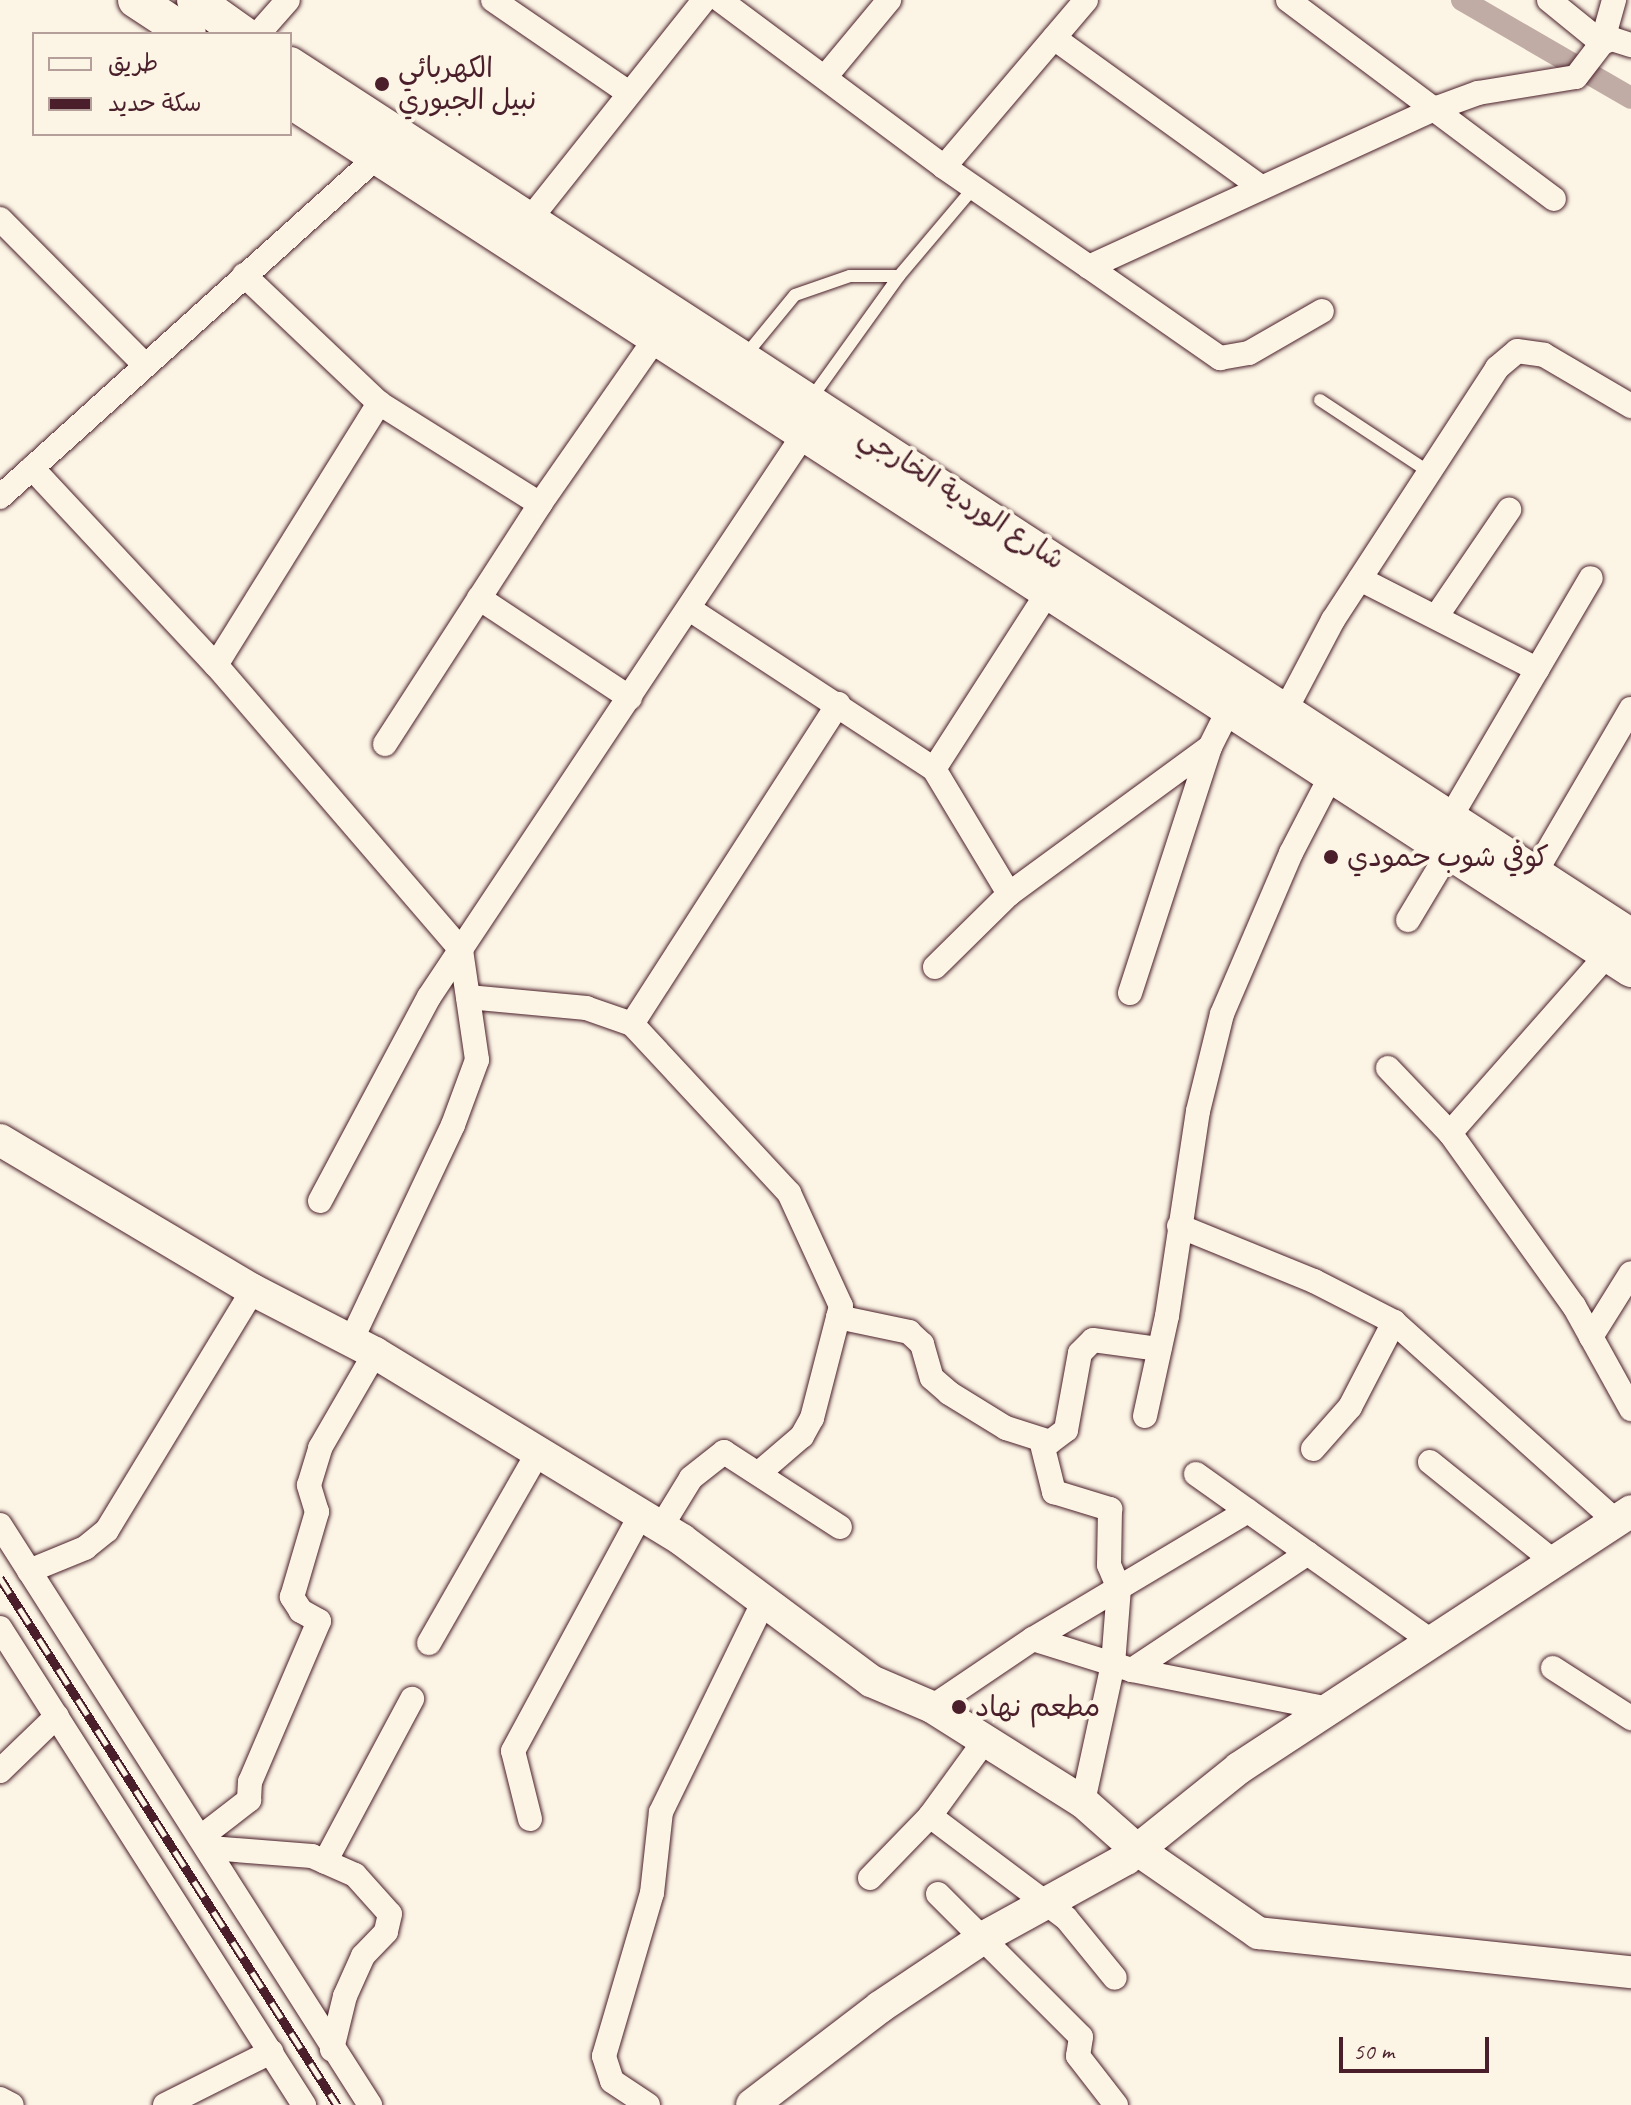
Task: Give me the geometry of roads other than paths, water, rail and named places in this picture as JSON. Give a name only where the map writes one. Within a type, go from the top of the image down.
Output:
[{"type":"main road","points":[[136,0],[185,32]]},
{"type":"main road","points":[[195,0],[240,32]]},
{"type":"main road","name":"شارع الوردية الخارجي","points":[[292,66],[744,357],[808,416]]},
{"type":"main road","name":"شارع الوردية الخارجي","points":[[292,101],[658,335],[808,416],[962,515],[1286,709],[1450,834],[1623,953]]},
{"type":"main road","name":"شارع الوردية الخارجي","points":[[962,515],[1050,589],[1332,774],[1535,873],[1623,953]]},
{"type":"street","points":[[260,32],[288,0]]},
{"type":"street","points":[[530,219],[626,91],[704,0]]},
{"type":"street","points":[[720,0],[826,76],[944,167],[1220,358],[1249,353],[1322,311]]},
{"type":"street","points":[[826,76],[889,0]]},
{"type":"street","points":[[944,167],[1086,0]]},
{"type":"street","points":[[1288,0],[1437,108],[1554,199]]},
{"type":"street","points":[[1549,0],[1593,57]]},
{"type":"street","points":[[1593,57],[1614,0]]},
{"type":"street","points":[[501,2],[626,91]]},
{"type":"street","points":[[1054,38],[1259,186]]},
{"type":"street","points":[[1089,267],[1259,186],[1437,108],[1593,57],[1612,39],[1631,45]]},
{"type":"street","points":[[0,497],[378,156]]},
{"type":"street","points":[[4,229],[145,365]]},
{"type":"street","points":[[244,275],[379,403],[540,504]]},
{"type":"street","points":[[385,744],[540,504],[658,335]]},
{"type":"street","points":[[1286,709],[1360,579],[1497,368],[1517,351],[1544,355],[1631,406]]},
{"type":"street","points":[[216,665],[379,403]]},
{"type":"street","points":[[320,1201],[429,997],[691,610],[808,416]]},
{"type":"street","points":[[32,468],[216,665],[461,950],[477,1060],[320,1448],[309,1485],[317,1512],[292,1597],[301,1611],[319,1621],[250,1782],[249,1800],[206,1842]]},
{"type":"street","points":[[1436,617],[1509,510]]},
{"type":"street","points":[[1408,920],[1537,669],[1591,578]]},
{"type":"street","points":[[1360,579],[1537,669]]},
{"type":"street","points":[[934,769],[1050,589]]},
{"type":"street","points":[[479,598],[630,698]]},
{"type":"street","points":[[691,610],[934,769],[1009,894]]},
{"type":"street","points":[[632,1024],[838,704]]},
{"type":"street","points":[[1130,993],[1210,747],[1230,707]]},
{"type":"street","points":[[1535,873],[1631,709]]},
{"type":"street","points":[[935,967],[1009,894],[1210,747]]},
{"type":"street","points":[[1145,1416],[1198,1111],[1222,1014],[1291,853],[1332,774]]},
{"type":"street","points":[[1450,1133],[1623,953]]},
{"type":"street","points":[[468,997],[586,1008],[632,1024],[789,1193],[841,1306],[812,1418],[802,1436],[760,1472]]},
{"type":"street","points":[[1388,1068],[1450,1133],[1591,1337],[1631,1409]]},
{"type":"street","points":[[0,1140],[253,1290],[363,1347],[539,1451],[764,1601],[871,1681],[932,1707],[983,1743],[1083,1802],[1135,1848],[1258,1933],[1631,1972]]},
{"type":"street","points":[[752,2105],[880,2007],[986,1936],[1135,1848],[1239,1768],[1623,1516],[1394,1322],[1314,1281],[1179,1226]]},
{"type":"street","points":[[1591,1337],[1631,1273]]},
{"type":"street","points":[[29,1571],[85,1548],[107,1530],[253,1290]]},
{"type":"street","points":[[838,1317],[909,1332],[922,1344],[932,1378],[949,1393],[1006,1428],[1050,1442],[1066,1430],[1080,1353],[1093,1340],[1159,1349]]},
{"type":"street","points":[[1313,1449],[1350,1407],[1394,1322]]},
{"type":"street","points":[[1041,1440],[1054,1492],[1110,1509],[1109,1565],[1119,1588],[1122,1667],[1083,1802]]},
{"type":"street","points":[[429,1643],[539,1451]]},
{"type":"street","points":[[530,1819],[513,1751],[650,1523],[709,1459],[724,1452],[760,1472],[840,1527]]},
{"type":"street","points":[[1430,1462],[1553,1561]]},
{"type":"street","points":[[1196,1474],[1431,1641]]},
{"type":"street","points":[[932,1707],[1033,1639],[1248,1511]]},
{"type":"street","points":[[0,1525],[206,1842],[332,2049],[370,2105]]},
{"type":"street","points":[[1122,1667],[1308,1553]]},
{"type":"street","points":[[648,2105],[612,2081],[604,2056],[652,1893],[661,1812],[764,1601]]},
{"type":"street","points":[[0,1628],[304,2105]]},
{"type":"street","points":[[1033,1639],[1122,1667],[1329,1709]]},
{"type":"street","points":[[1553,1668],[1631,1718]]},
{"type":"street","points":[[325,1862],[412,1699]]},
{"type":"street","points":[[0,1771],[57,1716]]},
{"type":"street","points":[[870,1878],[930,1816],[983,1743]]},
{"type":"street","points":[[930,1816],[1043,1904],[1066,1918],[1115,1978]]},
{"type":"street","points":[[206,1842],[312,1856],[355,1875],[390,1914],[386,1932],[363,1956],[345,1996],[332,2049]]},
{"type":"street","points":[[938,1894],[986,1936],[1081,2037],[1078,2056],[1116,2105]]},
{"type":"street","points":[[165,2105],[271,2052]]},
{"type":"street","points":[[0,2099],[12,2105]]},
{"type":"lane","points":[[808,416],[899,276],[975,186]]},
{"type":"lane","points":[[744,357],[795,295],[850,276],[899,276]]},
{"type":"lane","points":[[1320,400],[1429,472]]},
{"type":"waterway","points":[[1462,0],[1631,98]]},
{"type":"railway","points":[[0,1578],[337,2105]]},
{"type":"place","name":"الكهربائي نبيل الجبوري","points":[[382,84]]},
{"type":"place","name":"كوفي شوب حمودي","points":[[1331,857]]},
{"type":"place","name":"مطعم نهاد","points":[[959,1707]]}]
